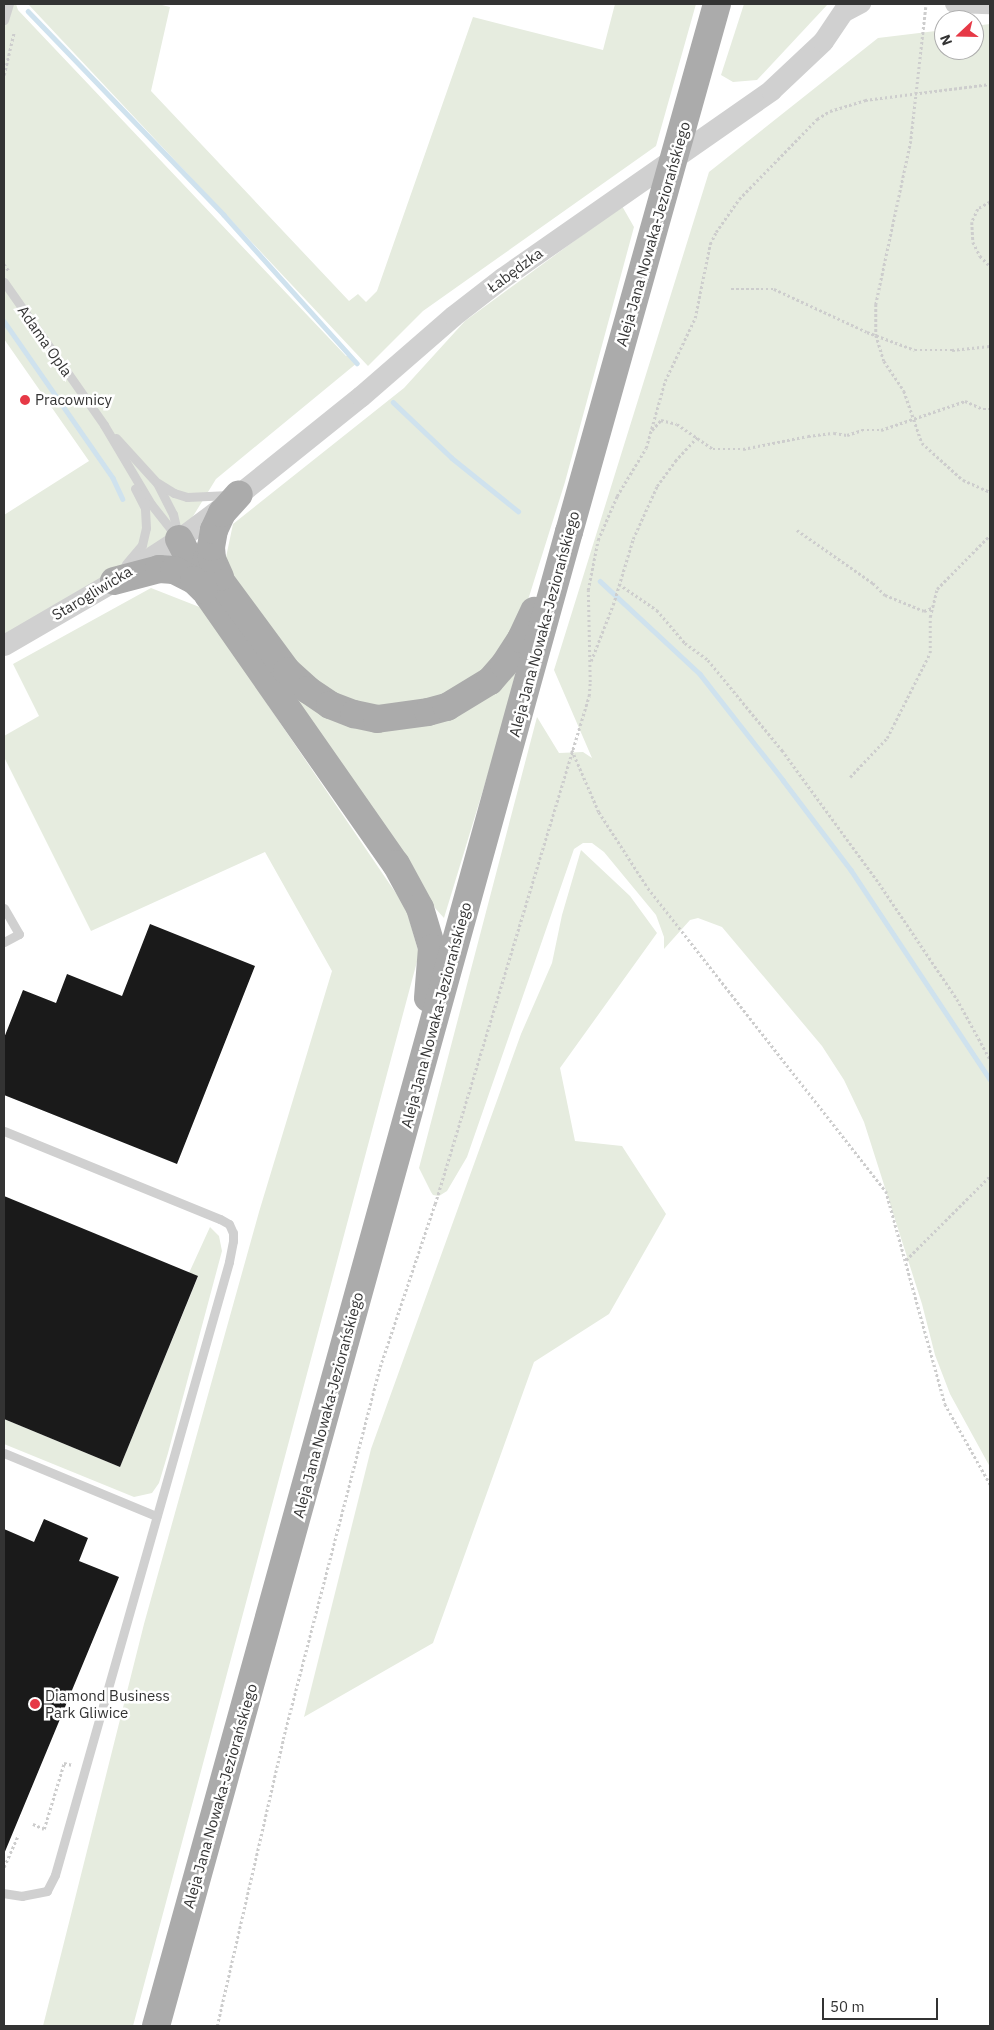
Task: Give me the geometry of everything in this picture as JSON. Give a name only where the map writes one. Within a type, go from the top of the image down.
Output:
[{"type":"main road","name":"Aleja Jana Nowaka-Jeziorańskiego","points":[[159,2021],[569,532],[717,4]]},
{"type":"main road","points":[[697,78],[718,59],[735,4]]},
{"type":"main road","points":[[216,589],[212,559],[212,538],[222,513],[239,494]]},
{"type":"main road","points":[[114,581],[159,570],[174,570],[216,589],[287,671],[308,690],[330,705],[354,714],[377,719],[405,716],[447,707],[490,681],[521,639],[569,532]]},
{"type":"main road","points":[[179,539],[216,589],[396,864],[420,908],[432,948],[422,1065]]},
{"type":"street","points":[[844,9],[862,4]]},
{"type":"street","points":[[954,4],[980,4]]},
{"type":"street","name":"Łabędzka","points":[[179,539],[239,494],[502,278],[771,90],[823,41],[844,9]]},
{"type":"street","name":"Starogliwicka","points":[[4,645],[114,581],[179,539]]},
{"type":"lane","points":[[4,20],[8,6]]},
{"type":"lane","name":"Adama Opla","points":[[4,282],[104,425]]},
{"type":"lane","points":[[104,425],[157,483],[174,494],[187,497],[239,494]]},
{"type":"lane","points":[[104,425],[150,504],[179,539]]},
{"type":"lane","points":[[104,425],[145,508],[146,528],[142,545],[114,581]]},
{"type":"lane","points":[[157,483],[173,514],[179,539]]},
{"type":"lane","points":[[4,908],[19,934],[4,942]]},
{"type":"lane","points":[[4,1131],[220,1219],[229,1224],[233,1233],[229,1262],[55,1875],[47,1891],[22,1896],[4,1892]]},
{"type":"lane","points":[[4,1453],[156,1516]]},
{"type":"path","points":[[926,7],[911,141],[876,304],[876,335],[884,361],[904,391],[922,443],[944,465],[963,480],[990,492]]},
{"type":"path","points":[[4,75],[14,32]]},
{"type":"path","points":[[217,2026],[286,1730],[380,1367],[435,1204],[589,696],[588,590],[598,540],[605,518],[646,448],[665,381],[695,318],[710,244],[738,199],[817,119],[830,111],[865,100],[990,84]]},
{"type":"path","points":[[990,202],[978,208],[972,222],[973,242],[980,256],[990,266]]},
{"type":"path","points":[[731,289],[774,289],[876,335],[915,350],[952,350],[990,346]]},
{"type":"path","points":[[651,431],[661,420],[677,424],[713,450],[743,449],[808,436],[834,433],[847,435],[862,430],[881,430],[965,401],[983,409],[990,409]]},
{"type":"path","points":[[590,664],[620,584],[633,539],[657,486],[697,437]]},
{"type":"path","points":[[797,530],[886,595],[924,612],[932,608]]},
{"type":"path","points":[[850,777],[887,738],[930,653],[932,608],[937,589],[990,535]]},
{"type":"path","points":[[620,584],[657,610],[685,643],[708,660],[782,750],[836,822],[904,920],[957,999],[990,1059]]},
{"type":"path","points":[[572,750],[599,812],[648,888],[886,1191],[945,1404],[990,1484]]},
{"type":"path","points":[[905,1260],[990,1176]]},
{"type":"path","points":[[33,1824],[44,1829],[64,1763],[80,1767]]},
{"type":"path","points":[[4,1867],[18,1835]]},
{"type":"shaded area","points":[[4,4],[16,4],[18,10],[346,356],[350,355],[357,363],[216,479],[179,539],[4,645],[4,515],[89,461],[4,339]]},
{"type":"shaded area","points":[[28,4],[158,4],[170,7],[151,91],[349,301],[358,294],[366,302],[377,291],[473,17],[603,50],[615,4],[696,4],[656,146],[423,311],[368,366]]},
{"type":"shaded area","points":[[744,4],[828,4],[757,80],[733,82],[721,75]]},
{"type":"shaded area","points":[[990,24],[990,1467],[950,1394],[935,1355],[922,1304],[864,1122],[844,1080],[822,1046],[722,927],[698,918],[690,920],[664,949],[664,937],[656,915],[604,852],[592,843],[583,843],[574,849],[467,1157],[447,1191],[439,1196],[433,1195],[419,1168],[537,717],[559,753],[583,752],[592,758],[554,670],[709,172],[878,38],[934,31],[934,60],[984,60],[984,25]]},
{"type":"shaded area","points":[[622,206],[634,227],[565,482],[523,616],[497,663],[435,702],[372,707],[342,698],[306,677],[239,593],[225,562],[233,524],[404,388],[465,321]]},
{"type":"shaded area","points":[[198,558],[269,658],[367,723],[516,671],[501,731],[444,918],[435,908],[412,865]]},
{"type":"shaded area","points":[[151,588],[202,608],[406,908],[419,954],[133,2026],[43,2026],[144,1624],[259,1212],[332,971],[265,852],[91,931],[4,757],[4,736],[39,716],[13,664]]},
{"type":"shaded area","points":[[581,850],[630,896],[657,933],[560,1068],[575,1141],[622,1146],[666,1214],[609,1314],[534,1362],[433,1643],[304,1717],[371,1449],[521,1034],[552,963],[562,915]]},
{"type":"shaded area","points":[[210,1227],[219,1236],[222,1251],[168,1453],[159,1483],[152,1493],[134,1497],[4,1444],[4,1419],[120,1467],[198,1277],[189,1273]]},
{"type":"building","points":[[150,924],[255,966],[177,1164],[4,1095],[4,1038],[23,990],[56,1003],[67,974],[122,996]]},
{"type":"building","points":[[4,1196],[198,1276],[120,1467],[4,1419]]},
{"type":"building","name":"Diamond Business Park Gliwice","points":[[44,1519],[88,1538],[79,1561],[119,1577],[4,1854],[4,1529],[34,1542]]},
{"type":"waterway","points":[[28,11],[224,215],[357,363]]},
{"type":"waterway","points":[[4,321],[113,478],[123,499]]},
{"type":"waterway","points":[[393,402],[452,458],[518,511]]},
{"type":"waterway","points":[[600,581],[700,674],[851,870],[990,1079]]},
{"type":"place","name":"Pracownicy","points":[[25,400]]},
{"type":"place","name":"Diamond Business Park Gliwice","points":[[35,1704]]}]
